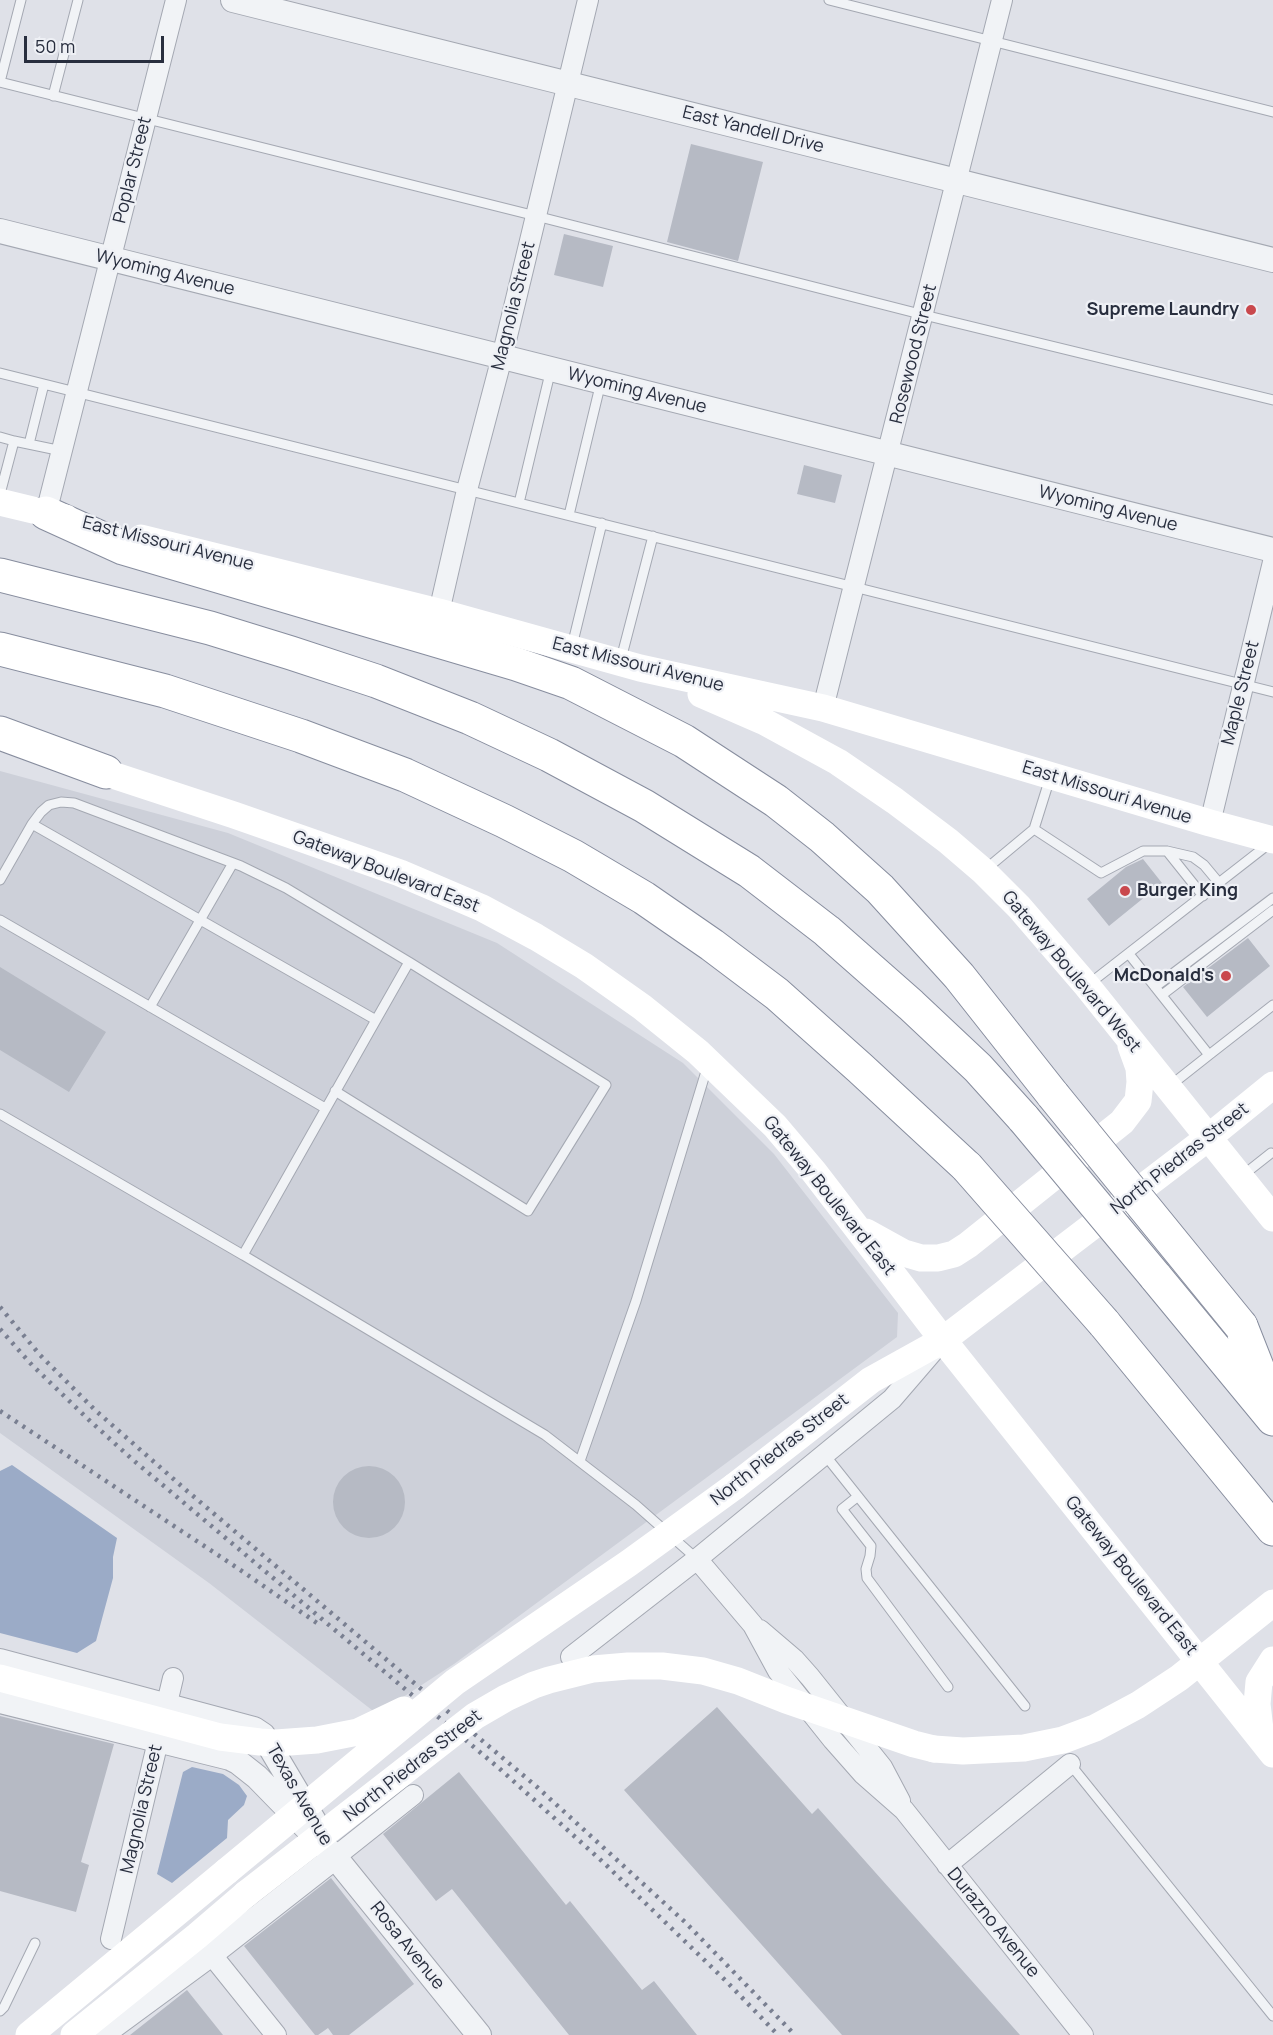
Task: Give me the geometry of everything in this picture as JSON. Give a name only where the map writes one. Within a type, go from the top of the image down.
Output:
[{"type":"highway","points":[[46,513],[123,548],[571,683],[684,741],[776,801],[822,837],[880,889],[959,976],[1241,1326],[1273,1406]]},
{"type":"highway","points":[[0,575],[210,628],[355,674],[470,718],[560,761],[644,806],[740,865],[810,918],[928,1020],[978,1068],[1024,1119],[1273,1419]]},
{"type":"highway","points":[[0,649],[165,691],[301,736],[405,775],[504,820],[573,856],[645,898],[777,994],[967,1167],[1104,1323],[1273,1529]]},
{"type":"highway","points":[[0,732],[106,772]]},
{"type":"main road","name":"East Missouri Avenue","points":[[1,490],[46,513],[439,612],[630,665],[824,708],[1273,841]]},
{"type":"main road","name":"Gateway Boulevard West","points":[[630,665],[763,721],[838,762],[948,841],[1019,907],[1087,986],[1273,1218]]},
{"type":"main road","name":"Gateway Boulevard East","points":[[0,744],[106,772],[400,873],[482,908],[536,937],[584,966],[642,1007],[709,1062],[775,1126],[814,1172],[943,1340],[1267,1746]]},
{"type":"main road","points":[[855,1225],[904,1254],[921,1258],[938,1258],[954,1254],[968,1245],[1122,1122],[1132,1110],[1138,1101],[1139,1068],[1128,1038]]},
{"type":"main road","name":"North Piedras Street","points":[[29,2035],[455,1682],[629,1563],[735,1486],[871,1380],[943,1340],[1267,1094]]},
{"type":"main road","name":"North Piedras Street","points":[[74,2035],[246,1894],[475,1716],[506,1698],[549,1680],[593,1669],[628,1666],[662,1666],[703,1671],[934,1749],[963,1751],[1024,1748],[1063,1740],[1095,1728],[1122,1713],[1200,1662],[1273,1603]]},
{"type":"main road","points":[[1267,1746],[1257,1704],[1259,1682],[1273,1660]]},
{"type":"main road","points":[[0,1678],[220,1737],[276,1743],[317,1740],[358,1732],[455,1682]]},
{"type":"street","name":"Poplar Street","points":[[46,513],[176,0]]},
{"type":"street","name":"East Yandell Drive","points":[[233,0],[1273,260]]},
{"type":"street","name":"Magnolia Street","points":[[439,612],[588,0]]},
{"type":"street","name":"Rosewood Street","points":[[824,708],[1002,0]]},
{"type":"street","name":"Wyoming Avenue","points":[[0,231],[1273,550]]},
{"type":"street","name":"Maple Street","points":[[1210,823],[1273,562]]},
{"type":"street","name":"North Piedras Street","points":[[571,1657],[697,1559],[892,1400],[943,1340]]},
{"type":"street","name":"Durazno Avenue","points":[[697,1559],[753,1625],[778,1671],[833,1740],[863,1774],[904,1810],[1083,2035]]},
{"type":"street","name":"Texas Avenue","points":[[0,1661],[254,1729],[263,1735],[334,1857]]},
{"type":"street","name":"Magnolia Street","points":[[111,1939],[172,1678]]},
{"type":"street","name":"Texas Avenue","points":[[0,1701],[237,1762],[256,1777],[334,1857]]},
{"type":"street","points":[[947,1865],[1070,1764]]},
{"type":"street","name":"North Piedras Street","points":[[101,2035],[211,1953],[413,1795]]},
{"type":"street","name":"Rosa Avenue","points":[[334,1857],[479,2035]]},
{"type":"street","points":[[211,1953],[276,2035]]},
{"type":"lane","points":[[21,0],[0,82],[924,315],[1273,400]]},
{"type":"lane","points":[[53,96],[78,0]]},
{"type":"lane","points":[[829,0],[1273,112]]},
{"type":"lane","points":[[519,502],[551,369]]},
{"type":"lane","points":[[0,373],[1273,692]]},
{"type":"lane","points":[[569,515],[601,382]]},
{"type":"lane","points":[[29,444],[44,384]]},
{"type":"lane","points":[[0,437],[62,451]]},
{"type":"lane","points":[[0,495],[14,441]]},
{"type":"lane","points":[[571,649],[602,523]]},
{"type":"lane","points":[[630,665],[653,536]]},
{"type":"lane","points":[[983,872],[1034,829],[1050,776]]},
{"type":"lane","points":[[0,880],[41,812],[49,805],[61,802],[74,803],[233,863],[286,888],[606,1085],[528,1211],[335,1091]]},
{"type":"lane","points":[[32,825],[376,1020]]},
{"type":"lane","points":[[1034,829],[1101,873],[1143,851],[1167,851],[1193,857],[1204,865],[1219,883]]},
{"type":"lane","points":[[1087,986],[1273,841]]},
{"type":"lane","points":[[1167,851],[1203,896]]},
{"type":"lane","points":[[150,1007],[233,863]]},
{"type":"lane","points":[[1155,987],[1273,898]]},
{"type":"lane","points":[[1162,995],[1273,911]]},
{"type":"lane","points":[[0,920],[325,1108]]},
{"type":"lane","points":[[1129,954],[1209,1055]]},
{"type":"lane","points":[[243,1255],[409,962]]},
{"type":"lane","points":[[1168,1087],[1273,1005]]},
{"type":"lane","points":[[580,1461],[636,1301],[709,1062]]},
{"type":"lane","points":[[0,1114],[514,1416],[580,1461],[656,1521],[697,1559]]},
{"type":"lane","points":[[1240,1177],[1271,1153]]},
{"type":"lane","points":[[825,1455],[1025,1706]]},
{"type":"lane","points":[[857,1497],[842,1509],[870,1546],[866,1569],[867,1578],[948,1688]]},
{"type":"lane","points":[[1070,1764],[1273,2016]]},
{"type":"lane","points":[[0,2011],[35,1943]]},
{"type":"shaded area","points":[[0,771],[228,833],[497,943],[683,1063],[774,1154],[898,1313],[897,1337],[454,1664],[377,1714],[209,1583],[0,1433]]},
{"type":"water","points":[[12,1465],[117,1538],[113,1557],[113,1578],[96,1641],[77,1653],[0,1633],[0,1471]]},
{"type":"water","points":[[192,1767],[223,1774],[239,1785],[247,1796],[244,1805],[228,1820],[227,1838],[172,1883],[157,1874],[183,1772]]},
{"type":"building","points":[[691,144],[763,162],[738,261],[667,242]]},
{"type":"building","points":[[564,234],[613,246],[603,287],[554,275]]},
{"type":"building","points":[[804,465],[842,475],[835,503],[797,494]]},
{"type":"building","name":"Burger King","points":[[1143,859],[1162,883],[1109,926],[1087,899],[1126,867]]},
{"type":"building","name":"McDonald's","points":[[1248,938],[1270,966],[1207,1017],[1183,987]]},
{"type":"building","points":[[0,967],[106,1032],[69,1092],[0,1050]]},
{"type":"building","points":[[369,1466],[383,1469],[395,1476],[402,1488],[405,1502],[402,1516],[395,1528],[383,1535],[369,1538],[355,1535],[343,1528],[336,1516],[333,1502],[336,1488],[343,1476],[355,1469]]},
{"type":"building","points":[[717,1707],[812,1814],[818,1808],[1020,2035],[842,2035],[624,1790]]},
{"type":"building","points":[[0,1716],[114,1744],[81,1862],[89,1865],[76,1912],[0,1891]]},
{"type":"building","points":[[459,1772],[566,1905],[570,1901],[642,1990],[654,1981],[697,2035],[569,2035],[452,1889],[436,1901],[383,1834]]},
{"type":"building","points":[[331,1878],[414,1984],[349,2035],[333,2035],[328,2028],[315,2035],[244,1946]]},
{"type":"building","points":[[187,1990],[223,2035],[130,2035]]},
{"type":"railway","points":[[0,1307],[40,1355],[95,1410],[186,1490],[537,1787],[685,1922],[795,2035]]},
{"type":"railway","points":[[0,1329],[32,1365],[133,1460],[500,1769],[604,1863],[728,1983],[778,2035]]},
{"type":"railway","points":[[0,1411],[317,1623]]},
{"type":"place","name":"Supreme Laundry","points":[[1251,310]]},
{"type":"place","name":"Burger King","points":[[1125,891]]},
{"type":"place","name":"McDonald's","points":[[1226,976]]}]
